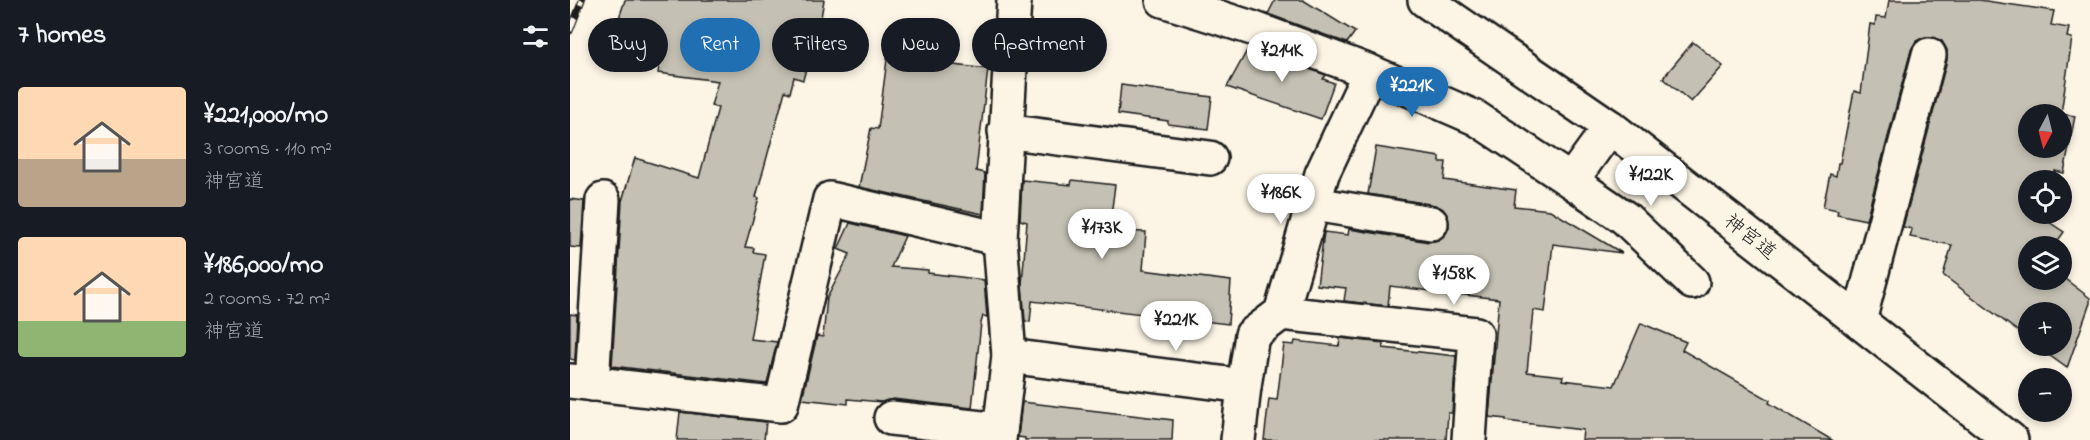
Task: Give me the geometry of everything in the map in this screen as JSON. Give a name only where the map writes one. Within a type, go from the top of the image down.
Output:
[{"type":"street","points":[[891,418],[999,435],[1009,356],[1000,239],[1014,0]]},
{"type":"street","points":[[1163,0],[1252,28],[1370,72],[1476,118],[1625,218],[1692,282]]},
{"type":"street","name":"神宮道","points":[[1425,0],[1610,127],[2011,440]]},
{"type":"street","points":[[1859,321],[1929,55]]},
{"type":"street","points":[[1238,440],[1252,335],[1281,313],[1322,174],[1370,72]]},
{"type":"street","points":[[1571,181],[1610,127]]},
{"type":"street","points":[[1005,131],[1210,158]]},
{"type":"street","points":[[603,200],[581,383],[781,405],[830,199],[1000,239]]},
{"type":"street","points":[[1314,204],[1431,223]]},
{"type":"street","points":[[1281,313],[1476,334],[1469,440]]},
{"type":"street","points":[[1009,356],[1244,387]]},
{"type":"building","points":[[625,0],[824,0],[821,18],[772,18],[772,72],[805,72],[803,80],[794,77],[790,93],[785,91],[745,247],[754,248],[753,252],[765,254],[750,339],[777,342],[767,384],[612,366],[622,201],[635,158],[699,178],[718,108],[711,106],[718,81],[658,73],[668,72],[668,18],[619,18]]},
{"type":"building","points":[[1275,0],[1303,0],[1355,32],[1347,43],[1268,14]]},
{"type":"building","points":[[1889,0],[1979,0],[2054,11],[2051,25],[2069,28],[2067,37],[2072,38],[2062,104],[2018,104],[2018,158],[2067,158],[2065,170],[2018,170],[2018,224],[2052,224],[2064,232],[2061,236],[2018,236],[2018,290],[2072,290],[2072,284],[2090,298],[2072,354],[2072,302],[2018,302],[2018,331],[1943,275],[1952,245],[1910,237],[1912,229],[1903,227],[1947,60],[1947,50],[1942,41],[1933,37],[1925,37],[1916,41],[1911,50],[1866,220],[1837,214],[1838,210],[1823,207],[1830,174],[1836,176],[1838,163],[1840,163],[1854,91],[1861,93],[1870,24],[1875,25],[1876,17],[1886,18]]},
{"type":"building","points":[[1693,42],[1723,66],[1691,102],[1663,78]]},
{"type":"building","points":[[1249,47],[1326,75],[1323,79],[1334,83],[1321,119],[1227,87]]},
{"type":"building","points":[[960,66],[972,67],[972,72],[988,72],[976,171],[985,173],[983,214],[859,187],[871,128],[878,129],[885,72],[960,72]]},
{"type":"building","points":[[1121,85],[1212,97],[1208,129],[1118,114]]},
{"type":"building","points":[[2072,116],[2075,116],[2072,132]]},
{"type":"building","points":[[1376,147],[1440,157],[1440,162],[1446,162],[1444,180],[1516,190],[1514,206],[1550,210],[1622,253],[1553,244],[1545,312],[1533,310],[1527,372],[1563,376],[1562,380],[1614,386],[1641,323],[1686,342],[1682,350],[1770,400],[1769,403],[1832,440],[1582,440],[1583,430],[1489,417],[1499,299],[1390,286],[1388,306],[1344,301],[1346,288],[1317,285],[1324,232],[1348,235],[1349,229],[1429,242],[1445,235],[1449,227],[1448,216],[1443,209],[1435,205],[1368,194]]},
{"type":"building","points":[[1022,180],[1071,185],[1072,180],[1115,185],[1109,231],[1146,232],[1143,270],[1231,281],[1228,324],[1032,301],[1030,322],[1025,321],[1022,284],[1027,222],[1020,220]]},
{"type":"building","points":[[570,199],[584,201],[581,248],[570,247]]},
{"type":"building","points":[[850,223],[905,236],[891,267],[928,270],[928,273],[984,280],[987,317],[983,316],[981,323],[972,408],[893,399],[882,402],[848,399],[848,404],[802,399],[817,336],[823,337],[827,298],[850,254],[838,249]]},
{"type":"building","points":[[570,314],[577,315],[575,360],[570,359]]},
{"type":"building","points":[[1340,338],[1384,343],[1383,348],[1456,356],[1452,413],[1448,413],[1446,440],[1264,440],[1269,399],[1277,400],[1284,344],[1294,345],[1295,341],[1339,346]]},
{"type":"building","points":[[2050,356],[2071,356],[2067,368]]},
{"type":"building","points":[[1022,402],[1173,420],[1172,440],[1025,440],[1025,438],[1018,437]]},
{"type":"building","points":[[680,412],[766,422],[764,440],[677,440]]},
{"type":"railway","points":[[570,31],[582,0]]}]
